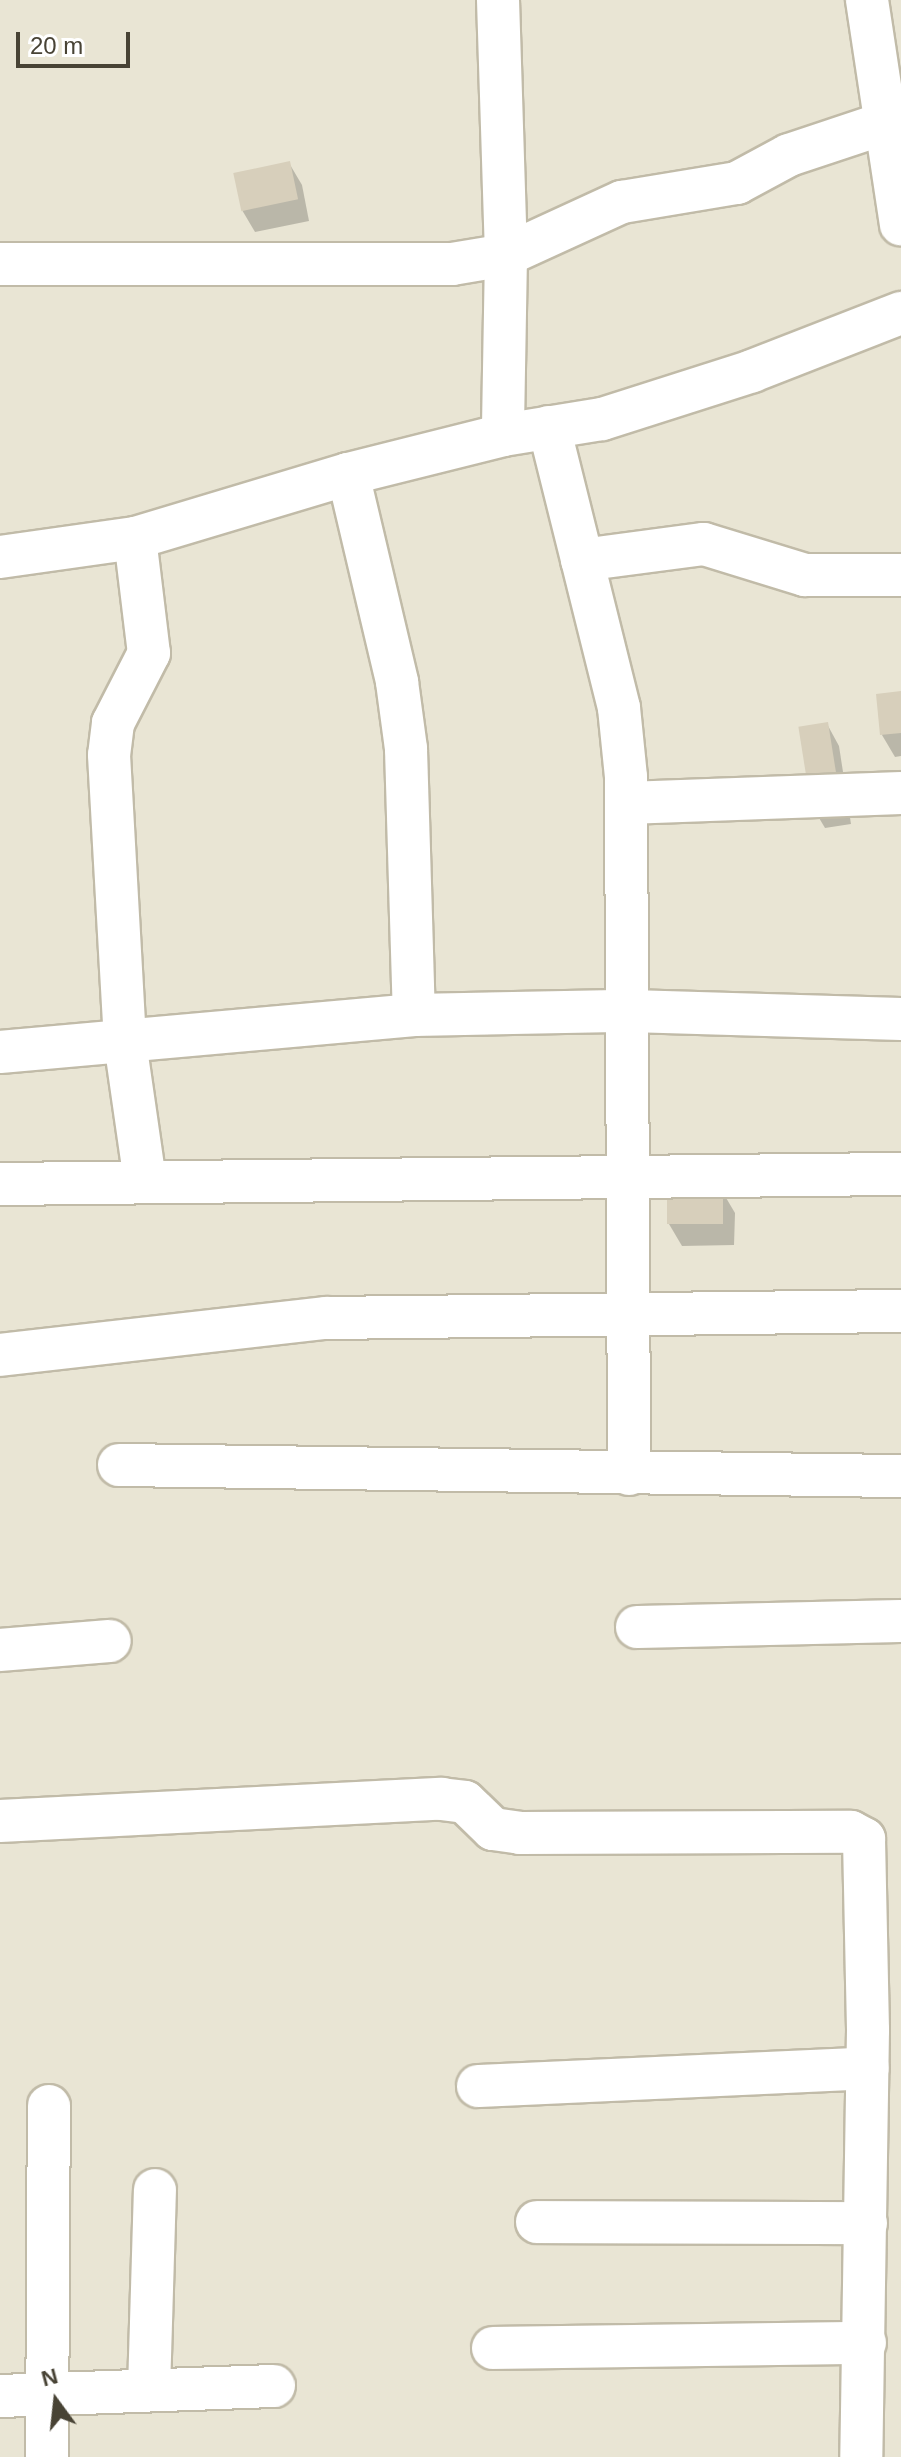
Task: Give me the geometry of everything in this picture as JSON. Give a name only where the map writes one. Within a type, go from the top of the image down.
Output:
[{"type":"street","points":[[498,0],[506,255],[503,435]]},
{"type":"street","points":[[867,0],[901,224]]},
{"type":"street","points":[[0,264],[402,267],[506,255],[622,202],[737,183],[789,155],[885,123]]},
{"type":"street","points":[[0,557],[135,538],[348,474],[503,435],[602,419],[752,371],[901,313]]},
{"type":"street","points":[[549,427],[619,708],[627,803],[631,1314],[629,1474]]},
{"type":"street","points":[[348,474],[397,682],[404,735],[414,1015]]},
{"type":"street","points":[[135,538],[149,653],[113,723],[109,755],[125,1042],[145,1181]]},
{"type":"street","points":[[582,560],[704,544],[805,575],[836,579],[901,575]]},
{"type":"street","points":[[627,803],[901,793]]},
{"type":"street","points":[[0,1052],[414,1015],[630,1011],[901,1019]]},
{"type":"street","points":[[0,1184],[628,1174],[901,1174]]},
{"type":"street","points":[[0,1355],[326,1318],[901,1311]]},
{"type":"street","points":[[119,1465],[901,1476]]},
{"type":"street","points":[[637,1627],[901,1621]]},
{"type":"street","points":[[0,1650],[110,1641]]},
{"type":"street","points":[[0,1821],[441,1799],[465,1802],[493,1829],[520,1833],[851,1832],[864,1839],[879,2043],[866,2223],[861,2457]]},
{"type":"street","points":[[478,2086],[879,2043]]},
{"type":"street","points":[[47,2457],[49,2106]]},
{"type":"street","points":[[149,2390],[155,2190]]},
{"type":"street","points":[[537,2222],[866,2223]]},
{"type":"street","points":[[493,2348],[865,2343]]},
{"type":"street","points":[[0,2396],[274,2386]]},
{"type":"shaded area","points":[[0,0],[901,0],[901,2457],[0,2457]]},
{"type":"building","points":[[290,161],[298,199],[241,211],[233,173]]},
{"type":"building","points":[[901,691],[901,733],[880,735],[876,694]]},
{"type":"building","points":[[828,722],[841,802],[811,807],[798,727]]},
{"type":"building","points":[[667,1189],[723,1189],[723,1224],[667,1224]]}]
